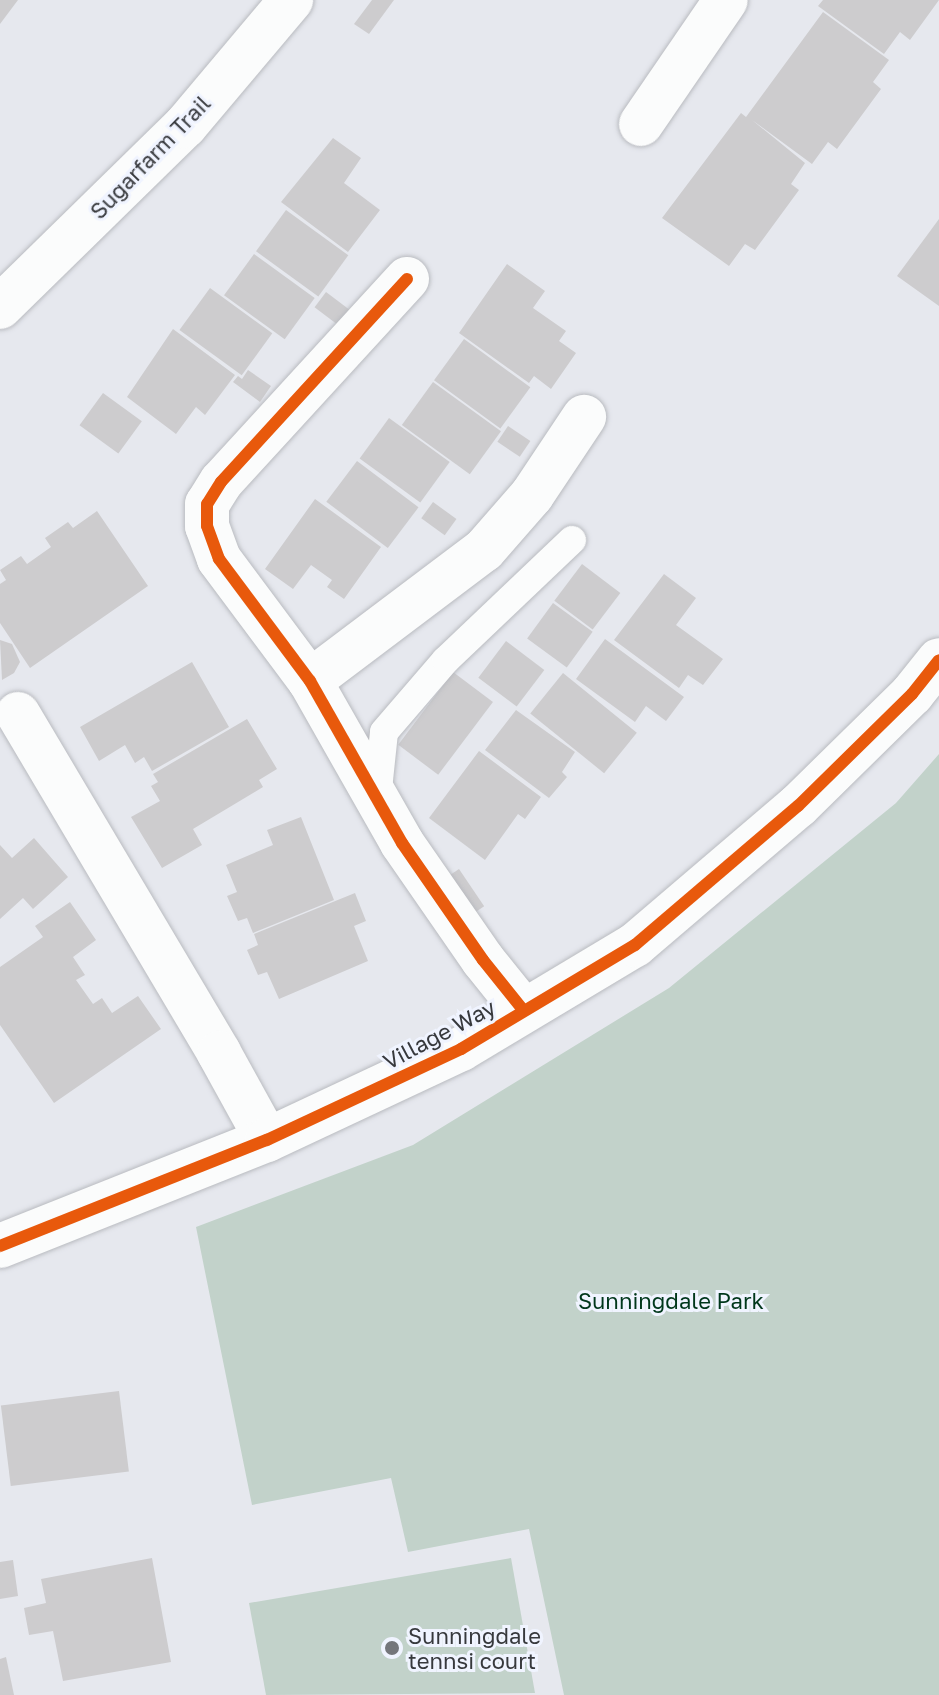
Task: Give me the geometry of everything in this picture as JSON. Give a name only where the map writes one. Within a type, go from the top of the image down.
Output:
[{"type":"street","name":"Sugarfarm Trail","points":[[0,307],[185,126],[291,0]]},
{"type":"street","points":[[641,124],[726,0]]},
{"type":"street","points":[[407,279],[221,482],[207,504],[207,526],[219,559],[310,681],[377,800],[445,906],[524,1011]]},
{"type":"street","points":[[310,681],[484,550],[532,495],[584,417]]},
{"type":"street","name":"Village Way","points":[[0,1246],[267,1140],[461,1049],[635,945],[798,806],[912,694],[939,660]]},
{"type":"street","points":[[18,714],[219,1053],[267,1140]]},
{"type":"lane","points":[[377,800],[384,732],[446,660],[572,540]]},
{"type":"green space","name":"Sunningdale Park","points":[[939,754],[939,1695],[564,1695],[529,1529],[408,1552],[391,1478],[252,1505],[196,1227],[413,1145],[669,988],[896,803]]},
{"type":"green space","name":"Sunningdale tennsi court","points":[[511,1558],[535,1693],[266,1695],[249,1603]]},
{"type":"building","points":[[0,0],[18,0],[0,24]]},
{"type":"building","points":[[372,0],[394,0],[369,34],[354,24]]},
{"type":"building","points":[[823,0],[939,0],[910,40],[900,32],[884,54],[818,6]]},
{"type":"building","points":[[823,12],[889,60],[873,82],[881,89],[837,149],[828,142],[812,164],[752,120],[805,163],[791,184],[799,190],[755,250],[745,244],[729,266],[662,218],[741,113],[746,117]]},
{"type":"building","points":[[333,138],[361,158],[344,183],[380,210],[348,252],[281,202]]},
{"type":"building","points":[[286,210],[348,255],[318,297],[256,251]]},
{"type":"building","points":[[939,219],[939,306],[897,276]]},
{"type":"building","points":[[254,254],[315,298],[285,339],[224,295]]},
{"type":"building","points":[[507,264],[545,291],[533,308],[566,331],[559,341],[576,353],[551,389],[534,376],[529,383],[459,333]]},
{"type":"building","points":[[210,288],[272,333],[242,375],[179,330]]},
{"type":"building","points":[[326,292],[353,312],[342,328],[315,307]]},
{"type":"building","points":[[173,329],[235,375],[205,415],[196,407],[176,434],[127,397]]},
{"type":"building","points":[[464,339],[530,387],[500,428],[434,380]]},
{"type":"building","points":[[248,370],[271,386],[260,402],[233,382],[238,376],[242,379]]},
{"type":"building","points":[[433,382],[501,431],[470,474],[402,425]]},
{"type":"building","points":[[103,393],[142,421],[118,454],[79,425]]},
{"type":"building","points":[[389,418],[450,462],[420,503],[360,458]]},
{"type":"building","points":[[508,426],[530,441],[520,457],[497,442]]},
{"type":"building","points":[[357,461],[418,507],[388,548],[326,502]]},
{"type":"building","points":[[315,499],[381,547],[344,599],[327,587],[332,580],[311,565],[293,589],[265,569]]},
{"type":"building","points":[[433,502],[456,519],[445,535],[421,518]]},
{"type":"building","points":[[97,511],[148,586],[30,668],[0,623],[0,584],[6,580],[0,570],[21,556],[27,564],[51,547],[45,538],[68,522],[73,528]]},
{"type":"building","points":[[582,564],[620,593],[593,630],[554,601]]},
{"type":"building","points":[[664,574],[696,598],[676,625],[723,659],[703,685],[688,675],[679,688],[614,640]]},
{"type":"building","points":[[553,603],[593,632],[567,667],[527,639]]},
{"type":"building","points":[[605,639],[684,697],[666,721],[646,706],[635,722],[576,679]]},
{"type":"building","points":[[0,640],[12,644],[20,662],[14,673],[2,680]]},
{"type":"building","points":[[506,641],[544,670],[517,707],[478,678]]},
{"type":"building","points":[[192,662],[229,727],[152,771],[144,757],[135,763],[125,745],[99,761],[80,727]]},
{"type":"building","points":[[453,672],[493,702],[438,775],[398,745]]},
{"type":"building","points":[[563,673],[637,733],[604,773],[530,713]]},
{"type":"building","points":[[516,710],[575,752],[562,772],[567,777],[549,798],[485,750]]},
{"type":"building","points":[[247,719],[277,769],[259,780],[263,787],[193,829],[202,845],[162,868],[131,817],[160,801],[151,786],[158,782],[153,774]]},
{"type":"building","points":[[479,751],[541,797],[525,819],[518,814],[485,860],[429,818]]},
{"type":"building","points":[[301,817],[334,900],[253,933],[247,918],[238,921],[227,896],[237,892],[226,865],[273,845],[267,830]]},
{"type":"building","points":[[34,838],[68,877],[33,909],[23,898],[0,919],[0,845],[12,858]]},
{"type":"building","points":[[459,869],[484,906],[467,918],[442,881]]},
{"type":"building","points":[[355,893],[366,921],[354,926],[368,961],[279,999],[267,972],[258,975],[247,950],[258,945],[254,934]]},
{"type":"building","points":[[70,902],[96,940],[73,957],[85,975],[76,980],[93,1004],[102,998],[112,1013],[138,996],[161,1029],[54,1103],[0,1025],[0,967],[43,937],[35,926]]},
{"type":"building","points":[[119,1391],[129,1471],[11,1486],[1,1406]]},
{"type":"building","points":[[152,1558],[171,1662],[63,1681],[53,1631],[29,1635],[24,1608],[46,1603],[41,1579]]},
{"type":"building","points":[[13,1560],[18,1596],[0,1599],[0,1562]]},
{"type":"building","points":[[6,1657],[14,1695],[0,1695],[0,1659]]},
{"type":"cycle path","points":[[407,279],[221,482],[207,504],[207,526],[219,559],[310,681],[402,843],[483,960],[524,1011]]},
{"type":"cycle path","points":[[0,1246],[267,1140],[461,1049],[635,945],[798,806],[912,694],[939,660]]},
{"type":"place","name":"Sunningdale tennsi court","points":[[392,1648]]}]
